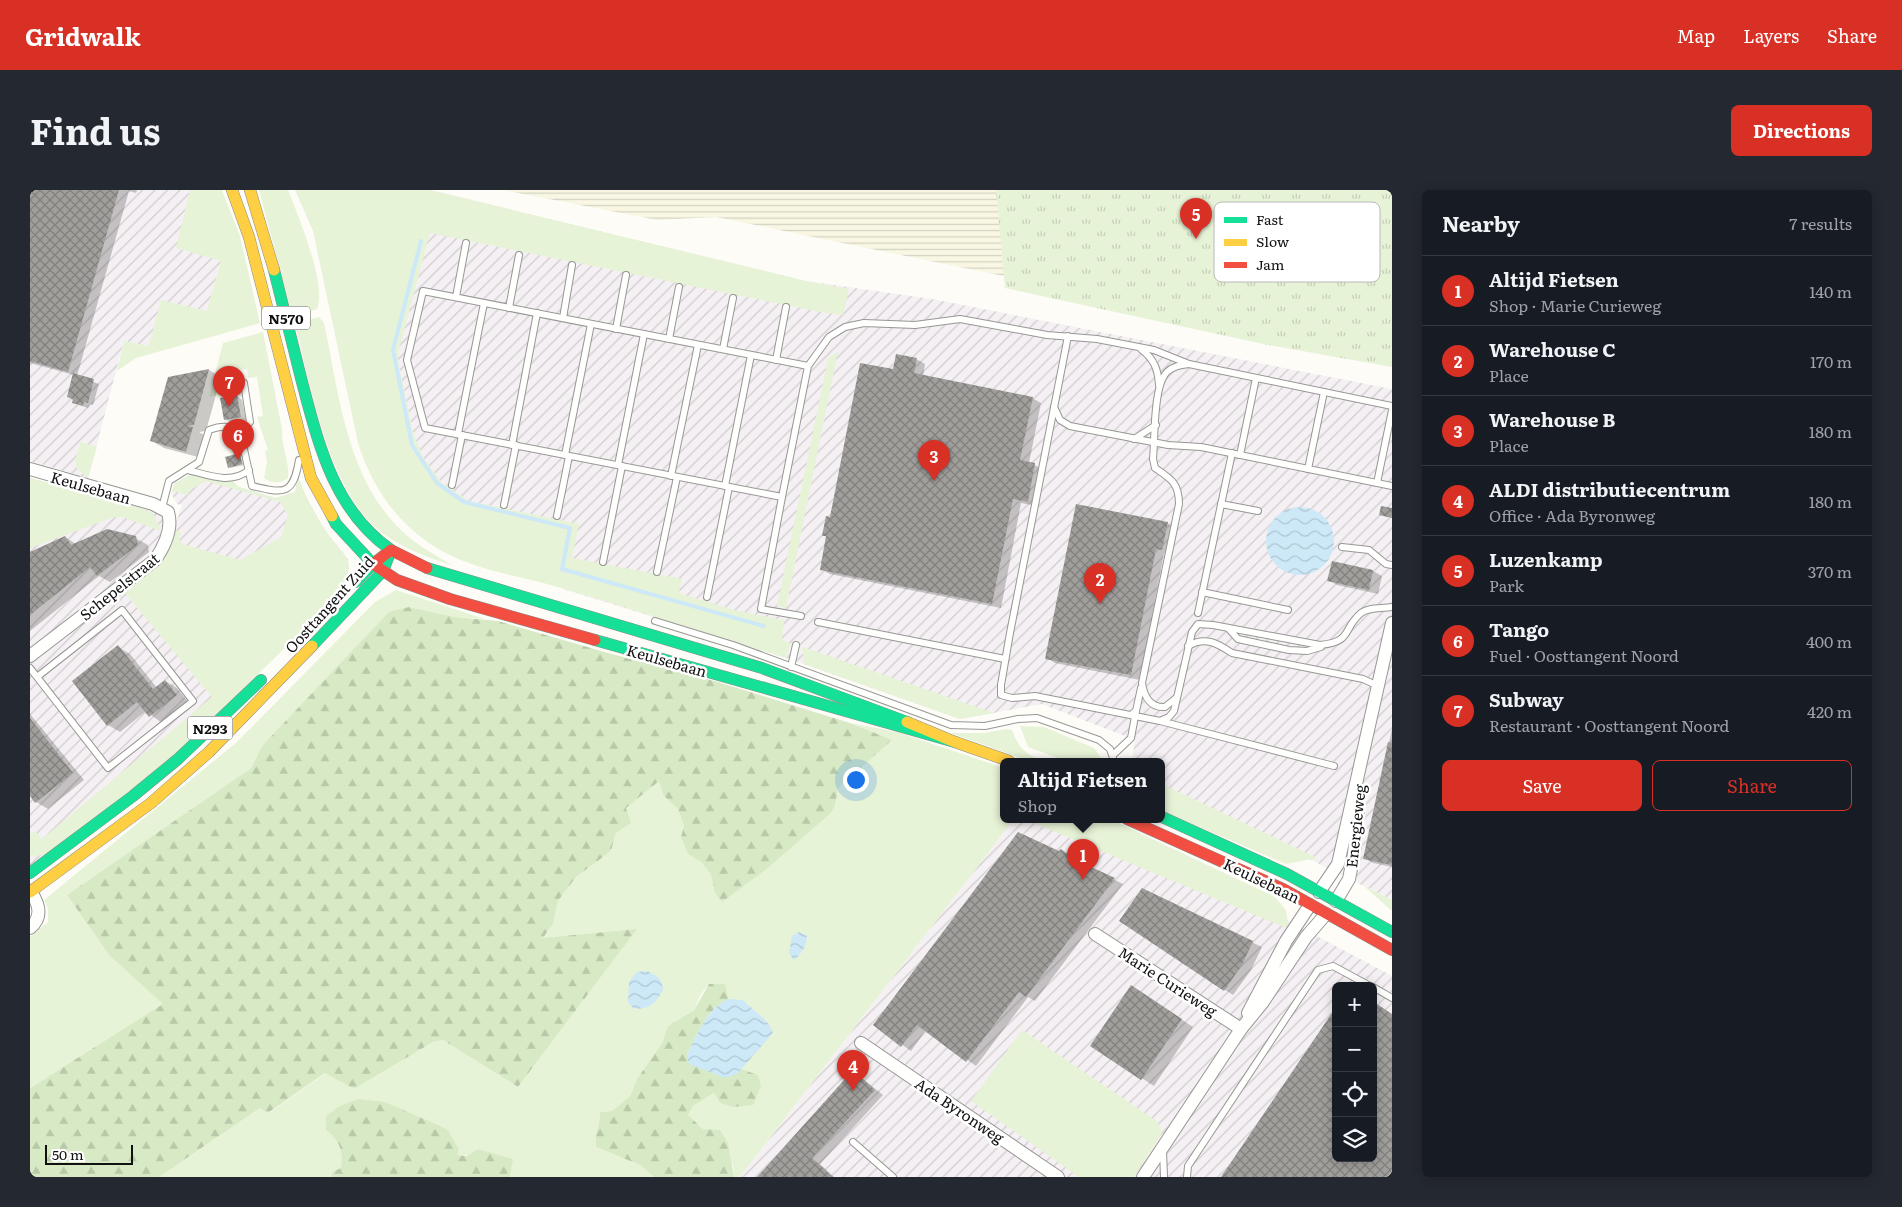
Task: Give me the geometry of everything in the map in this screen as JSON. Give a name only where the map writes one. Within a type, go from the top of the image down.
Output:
[{"type":"main road","name":"N570","points":[[232,190],[249,237],[311,478],[327,512],[344,535],[373,564],[383,571]]},
{"type":"main road","name":"N570","points":[[250,190],[262,226],[319,446],[331,480],[340,498],[360,524],[391,550]]},
{"type":"main road","name":"Oosttangent Zuid","points":[[349,589],[373,564],[391,550]]},
{"type":"main road","name":"Oosttangent Zuid","points":[[30,891],[151,803],[209,752],[383,571],[391,550]]},
{"type":"main road","name":"Keulsebaan","points":[[391,550],[424,568],[762,668],[892,715],[955,742],[1000,758]]},
{"type":"main road","name":"Keulsebaan","points":[[383,571],[418,589],[450,599],[955,742]]},
{"type":"main road","name":"N293","points":[[30,873],[89,831],[178,759],[266,675]]},
{"type":"main road","name":"Keulsebaan","points":[[1165,818],[1219,841],[1392,932]]},
{"type":"main road","name":"Keulsebaan","points":[[1136,823],[1282,889],[1392,950]]},
{"type":"main road","name":"Energieweg","points":[[1310,905],[1319,892]]},
{"type":"main road","name":"Energieweg","points":[[1326,914],[1336,901]]},
{"type":"street","name":"Keulsebaan","points":[[30,469],[157,506]]},
{"type":"street","name":"Schepelstraat","points":[[30,656],[155,560],[162,550],[171,521],[168,512],[157,506]]},
{"type":"street","name":"Energieweg","points":[[1319,892],[1338,864],[1392,623]]},
{"type":"street","name":"Energieweg","points":[[1336,901],[1349,879],[1354,854],[1362,762]]},
{"type":"street","points":[[30,891],[38,903],[39,909],[37,920],[30,928]]},
{"type":"street","points":[[1241,1029],[1257,992],[1286,941],[1310,905]]},
{"type":"street","points":[[1143,1177],[1241,1029],[1263,1002],[1306,937],[1326,914]]},
{"type":"street","name":"Marie Curieweg","points":[[1095,934],[1241,1029]]},
{"type":"street","name":"Ada Byronweg","points":[[861,1043],[1058,1177]]},
{"type":"lane","points":[[456,297],[466,243]]},
{"type":"lane","points":[[509,308],[519,255]]},
{"type":"lane","points":[[563,318],[572,265]]},
{"type":"lane","points":[[616,329],[626,275]]},
{"type":"lane","points":[[669,339],[679,286]]},
{"type":"lane","points":[[782,498],[425,428],[407,360],[423,291],[808,366]]},
{"type":"lane","points":[[723,349],[733,298]]},
{"type":"lane","points":[[452,485],[484,303]]},
{"type":"lane","points":[[776,360],[786,308]]},
{"type":"lane","points":[[504,505],[537,313]]},
{"type":"lane","points":[[802,616],[761,609],[808,366],[829,338],[845,327],[864,323],[914,325],[960,319],[1047,335],[1068,336],[1140,348],[1189,364],[1392,406]]},
{"type":"lane","points":[[557,516],[591,324]]},
{"type":"lane","points":[[603,562],[644,334]]},
{"type":"lane","points":[[1068,336],[1005,659],[1001,695],[1012,698],[1035,696],[1134,714],[1334,766]]},
{"type":"lane","points":[[657,572],[698,345]]},
{"type":"lane","points":[[655,621],[733,645],[952,725],[985,726],[1027,717],[1050,721],[1099,740],[1110,749],[1114,758],[1130,738],[1179,504],[1179,491],[1176,486],[1155,468],[1154,443],[1159,386],[1158,371],[1154,361],[1140,348]]},
{"type":"lane","points":[[707,597],[751,355]]},
{"type":"lane","points":[[1159,386],[1166,373],[1175,367],[1189,364]]},
{"type":"lane","points":[[1240,455],[1256,378]]},
{"type":"lane","points":[[157,506],[169,481],[199,462],[209,430],[219,426],[240,430],[250,422],[244,384]]},
{"type":"lane","points":[[1308,469],[1324,392]]},
{"type":"lane","points":[[1054,406],[1060,420],[1070,426],[1154,443],[1201,447],[1392,486]]},
{"type":"lane","points":[[1378,483],[1392,410]]},
{"type":"lane","points":[[1134,439],[1146,433],[1156,424]]},
{"type":"lane","points":[[240,430],[252,486],[274,492],[288,489],[294,482],[302,449]]},
{"type":"lane","points":[[1198,613],[1232,453]]},
{"type":"lane","points":[[188,470],[221,479],[242,475],[249,470]]},
{"type":"lane","points":[[1221,504],[1258,511]]},
{"type":"lane","points":[[1342,546],[1369,550],[1386,564],[1392,565]]},
{"type":"lane","points":[[1202,592],[1288,610]]},
{"type":"lane","points":[[1160,721],[1169,717],[1174,710],[1188,646],[1192,632],[1198,624],[1320,645],[1332,644],[1344,638],[1361,614],[1370,609],[1378,610],[1392,607]]},
{"type":"lane","points":[[30,668],[37,677],[108,768],[193,701],[122,610],[37,677]]},
{"type":"lane","points":[[818,622],[1005,659]]},
{"type":"lane","points":[[1188,646],[1205,640],[1215,642],[1232,653],[1363,679],[1378,686]]},
{"type":"lane","points":[[791,666],[796,645]]},
{"type":"lane","points":[[1142,683],[1144,695],[1156,706],[1163,707],[1169,705],[1177,697]]},
{"type":"lane","points":[[1186,1177],[1188,1166],[1318,970],[1333,966],[1363,982]]},
{"type":"lane","points":[[1377,990],[1392,998]]},
{"type":"lane","points":[[853,1142],[893,1177]]},
{"type":"lane","points":[[1163,1147],[1164,1177]]},
{"type":"shaded area","points":[[30,190],[190,190],[177,247],[221,261],[207,312],[148,346],[124,341],[88,478],[30,461]]},
{"type":"shaded area","points":[[430,190],[806,281],[932,299],[1392,389],[1392,900],[1165,787],[1165,758],[1132,758],[1135,740],[1042,704],[960,719],[786,658],[563,589],[462,504],[410,448],[386,347]]},
{"type":"shaded area","points":[[503,190],[1001,190],[1013,278],[716,217],[657,220]]},
{"type":"shaded area","points":[[192,474],[217,481],[230,479],[239,487],[276,498],[295,492],[298,477],[324,529],[348,559],[349,567],[345,584],[325,609],[30,868],[30,478],[141,508],[177,520],[182,505],[177,504],[171,493],[175,483]]},
{"type":"shaded area","points":[[1011,823],[1091,823],[1208,878],[1392,976],[1392,1177],[740,1177]]},
{"type":"green space","points":[[190,190],[222,190],[240,236],[260,323],[136,358],[117,371],[124,341],[149,346],[161,300],[207,311],[221,261],[176,248]]},
{"type":"green space","points":[[259,190],[288,190],[315,267],[319,298],[317,309],[292,315]]},
{"type":"green space","points":[[295,190],[430,190],[806,281],[849,289],[843,315],[430,233],[399,350],[398,360],[413,432],[423,457],[442,483],[469,501],[579,524],[572,558],[682,579],[679,593],[734,610],[784,620],[782,640],[791,643],[786,658],[589,596],[480,567],[449,555],[435,547],[408,526],[397,515],[378,489],[358,443],[313,231]]},
{"type":"green space","points":[[996,190],[1392,190],[1392,367],[1268,345],[1005,288]]},
{"type":"green space","points":[[319,317],[324,323],[342,411],[350,440],[360,468],[373,494],[390,518],[411,539],[453,566],[424,556],[389,538],[363,514],[348,491],[335,465],[324,436],[295,324]]},
{"type":"green space","points":[[263,332],[288,466],[288,478],[276,482],[264,478],[267,462],[265,451],[268,450],[257,417],[263,416],[257,377],[248,378],[247,369],[236,370],[236,381],[229,381],[219,395],[209,397],[223,343]]},
{"type":"green space","points":[[838,351],[786,608],[777,606],[828,359]]},
{"type":"green space","points":[[81,442],[97,447],[88,478],[76,468],[75,460]]},
{"type":"green space","points":[[192,474],[217,481],[230,479],[239,487],[276,498],[295,492],[298,477],[306,496],[321,522],[347,558],[349,567],[346,579],[325,609],[144,785],[53,852],[30,856],[30,834],[35,831],[42,839],[212,697],[123,591],[167,555],[175,530],[181,532],[179,538],[182,544],[240,560],[281,537],[288,515],[280,502],[206,481],[190,490],[188,495],[172,491],[175,483]]},
{"type":"green space","points":[[30,478],[141,508],[154,514],[161,531],[122,517],[114,517],[30,548]]},
{"type":"green space","points":[[396,590],[485,619],[455,617],[409,607],[262,746],[251,768],[67,895],[109,955],[164,1004],[30,1088],[30,937],[48,922],[48,909],[44,900],[237,742],[375,602]]},
{"type":"green space","points":[[409,607],[455,617],[498,621],[718,682],[850,723],[892,740],[838,788],[835,806],[831,813],[767,869],[722,902],[715,893],[711,874],[701,862],[688,854],[681,837],[684,826],[678,809],[663,795],[659,781],[626,808],[631,823],[616,833],[611,851],[576,877],[558,901],[553,924],[543,938],[637,929],[518,1087],[443,1040],[433,1042],[354,1089],[325,1073],[268,1113],[260,1108],[159,1177],[30,1177],[30,1088],[163,1004],[109,955],[67,895],[251,768],[262,746],[389,612]]},
{"type":"green space","points":[[802,647],[994,713],[960,719],[804,664]]},
{"type":"green space","points":[[850,723],[897,732],[1000,767],[1000,823],[1011,823],[740,1177],[734,1177],[733,1165],[703,1129],[687,1115],[693,1106],[714,1093],[720,1103],[733,1107],[758,1075],[741,1070],[737,1074],[709,984],[701,994],[694,1010],[668,1026],[662,1043],[637,1079],[630,1096],[612,1111],[600,1112],[596,1147],[640,1165],[654,1177],[510,1177],[512,1159],[498,1156],[457,1155],[447,1129],[408,1113],[326,1130],[335,1138],[341,1151],[341,1168],[332,1172],[331,1177],[159,1177],[260,1108],[269,1113],[326,1073],[354,1089],[433,1042],[443,1040],[518,1087],[636,930],[543,939],[553,924],[558,901],[576,877],[611,851],[616,833],[631,823],[625,808],[659,780],[663,795],[678,809],[684,826],[688,854],[708,868],[722,901],[767,869],[831,813],[835,806],[838,788],[891,740]]},
{"type":"green space","points":[[1020,726],[1044,727],[1094,748],[1101,758],[1058,758],[1028,747]]},
{"type":"green space","points":[[1006,729],[1012,730],[1020,746],[1027,753],[1036,758],[1021,758],[951,733],[984,733]]},
{"type":"green space","points":[[1165,785],[1317,858],[1286,864],[1165,812]]},
{"type":"green space","points":[[1034,823],[1118,823],[1275,897],[1286,910],[1289,929]]},
{"type":"green space","points":[[1364,886],[1392,900],[1392,911]]},
{"type":"green space","points":[[709,984],[725,984],[728,999],[708,1016],[687,1055],[737,1074],[741,1069],[758,1075],[761,1086],[753,1105],[733,1107],[720,1103],[714,1093],[693,1106],[688,1115],[703,1129],[720,1130],[728,1143],[734,1177],[654,1177],[640,1165],[596,1147],[600,1112],[612,1111],[630,1096],[637,1079],[662,1043],[668,1026],[694,1010]]},
{"type":"green space","points":[[1022,1030],[1158,1122],[1162,1133],[1134,1177],[1079,1177],[971,1101]]},
{"type":"green space","points":[[358,1099],[385,1102],[447,1129],[459,1149],[457,1155],[467,1156],[478,1149],[513,1159],[510,1177],[331,1177],[332,1172],[341,1168],[341,1151],[335,1138],[326,1130],[326,1116],[338,1107]]},
{"type":"water","points":[[1300,507],[1313,510],[1324,517],[1331,528],[1334,541],[1331,554],[1324,565],[1313,572],[1300,575],[1287,572],[1276,565],[1269,554],[1266,541],[1269,528],[1276,517],[1287,510]]},
{"type":"water","points":[[799,932],[807,936],[807,939],[803,950],[794,960],[789,954],[792,936]]},
{"type":"water","points":[[647,971],[658,978],[663,990],[651,1005],[638,1009],[633,1008],[628,1002],[629,982],[637,972]]},
{"type":"water","points":[[728,999],[743,1000],[768,1023],[773,1033],[737,1074],[725,1078],[689,1064],[687,1055],[708,1016]]},
{"type":"building","points":[[30,190],[119,190],[68,372],[30,361]]},
{"type":"building","points":[[896,354],[917,358],[914,373],[1033,397],[1020,460],[1035,463],[1028,502],[1013,499],[992,604],[820,570],[826,536],[822,536],[826,516],[830,517],[860,363],[893,369]]},
{"type":"building","points":[[209,369],[194,425],[187,426],[193,427],[186,452],[150,441],[168,377]]},
{"type":"building","points":[[73,373],[94,379],[88,403],[84,402],[83,406],[72,403],[73,399],[67,397]]},
{"type":"building","points":[[237,395],[241,417],[224,420],[220,398]]},
{"type":"building","points":[[240,453],[242,464],[228,468],[225,457]]},
{"type":"building","points":[[1076,504],[1168,522],[1162,550],[1156,549],[1131,675],[1045,659]]},
{"type":"building","points":[[1381,506],[1392,508],[1392,518],[1379,515]]},
{"type":"building","points":[[107,529],[136,536],[138,545],[97,576],[90,567],[30,615],[30,552],[65,536],[71,545]]},
{"type":"building","points":[[1332,561],[1373,570],[1369,590],[1327,581]]},
{"type":"building","points":[[118,645],[153,689],[165,680],[177,695],[149,717],[137,702],[107,726],[72,681]]},
{"type":"building","points":[[30,718],[73,773],[35,803],[30,796]]},
{"type":"building","points":[[1388,742],[1392,743],[1392,865],[1363,859]]},
{"type":"building","points":[[1018,832],[1059,851],[1061,849],[1074,859],[1115,878],[1026,997],[1019,992],[966,1062],[917,1025],[901,1047],[873,1025]]},
{"type":"building","points":[[1142,888],[1253,941],[1242,965],[1224,991],[1119,921]]},
{"type":"building","points":[[1131,985],[1182,1019],[1141,1080],[1090,1046]]},
{"type":"building","points":[[1377,1004],[1392,1014],[1392,1177],[1221,1177],[1332,1013],[1332,1162],[1377,1162]]},
{"type":"building","points":[[853,1070],[875,1090],[812,1158],[833,1177],[757,1177]]},
{"type":"waterway","points":[[421,241],[393,350],[412,445],[437,483],[464,502],[570,528],[562,569],[764,626]]},
{"type":"traffic: fast","points":[[274,270],[308,406],[331,475],[355,516],[391,550],[383,571],[312,646]]},
{"type":"traffic: fast","points":[[332,516],[336,524],[373,564],[356,582]]},
{"type":"traffic: fast","points":[[427,568],[762,668],[907,722]]},
{"type":"traffic: fast","points":[[595,640],[955,742]]},
{"type":"traffic: fast","points":[[30,873],[133,796],[178,759],[261,680]]},
{"type":"traffic: fast","points":[[1165,818],[1287,874],[1392,932]]},
{"type":"traffic: slow","points":[[232,190],[249,237],[311,478],[332,516]]},
{"type":"traffic: slow","points":[[250,190],[274,270]]},
{"type":"traffic: slow","points":[[30,892],[151,803],[209,752],[312,646]]},
{"type":"traffic: slow","points":[[907,722],[1000,758]]},
{"type":"traffic: jam","points":[[427,568],[391,550],[373,564],[397,580],[450,599],[595,640]]},
{"type":"traffic: jam","points":[[1136,823],[1283,889],[1392,950]]},
{"type":"place","name":"Luzenkamp","points":[[1196,239]]},
{"type":"place","name":"Subway","points":[[229,407]]},
{"type":"place","name":"Tango","points":[[238,460]]},
{"type":"place","name":"Warehouse B","points":[[934,481]]},
{"type":"place","name":"Warehouse C","points":[[1100,604]]},
{"type":"place","name":"Altijd Fietsen","points":[[1083,880]]},
{"type":"place","name":"ALDI distributiecentrum","points":[[853,1091]]}]
